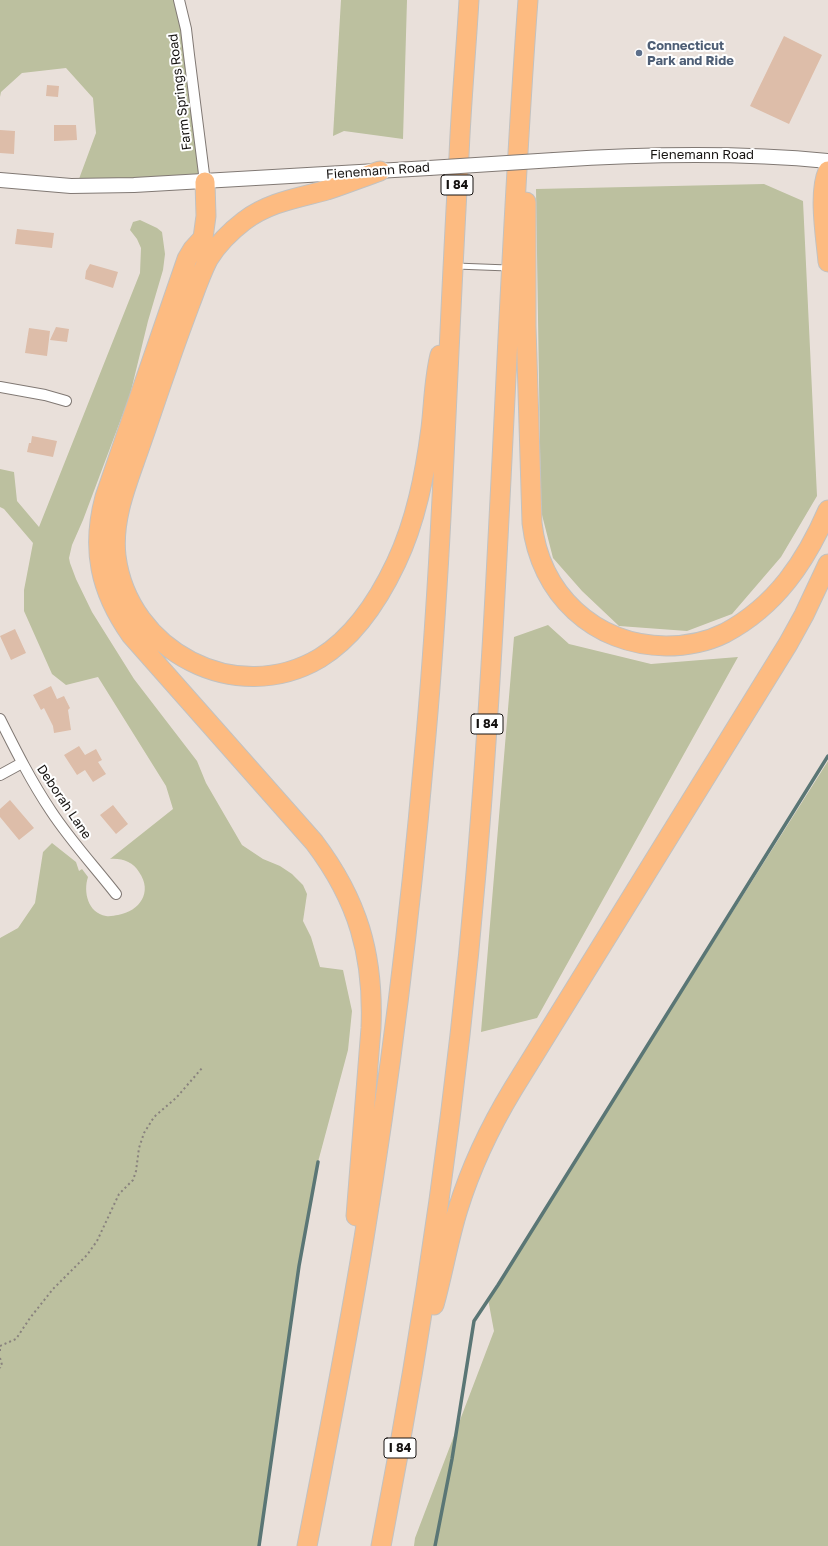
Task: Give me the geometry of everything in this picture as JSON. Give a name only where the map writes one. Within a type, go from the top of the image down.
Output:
[{"type":"highway","name":"I 84","points":[[308,1546],[372,1188],[392,1045],[418,823],[436,605],[458,159],[469,0]]},
{"type":"highway","name":"I 84","points":[[381,1546],[417,1349],[454,1085],[476,874],[494,628],[511,268],[528,0]]},
{"type":"highway","points":[[521,96],[526,156],[526,326],[531,514],[534,540],[538,555],[544,570],[559,594],[585,619],[606,632],[623,639],[641,644],[658,646],[676,646],[702,642],[714,638],[732,628],[762,606],[784,586],[807,553],[828,510]]},
{"type":"highway","points":[[380,171],[329,189],[284,201],[261,210],[245,220],[228,235],[214,250],[205,265],[124,492],[117,521],[116,557],[122,580],[132,606],[145,626],[162,643],[184,658],[221,673],[244,676],[266,676],[288,671],[310,663],[327,653],[341,642],[357,625],[373,603],[398,559],[413,518],[428,451],[438,364],[451,320]]},
{"type":"highway","points":[[828,172],[825,179],[823,194],[828,262]]},
{"type":"highway","points":[[205,182],[206,216],[203,238],[206,253],[205,265]]},
{"type":"highway","points":[[203,238],[193,249],[187,259],[105,496],[98,532],[100,564],[105,587],[111,603],[128,631],[314,842],[335,873],[358,920],[369,966],[372,1006],[356,1212],[356,1284]]},
{"type":"highway","points":[[417,1349],[435,1303],[462,1196],[475,1162],[492,1127],[513,1089],[788,644],[811,602],[828,564]]},
{"type":"main road","name":"Fienemann Road","points":[[0,180],[51,185],[134,186],[554,160],[684,154],[762,156],[828,161]]},
{"type":"street","name":"Farm Springs Road","points":[[179,0],[190,55],[205,182]]},
{"type":"street","points":[[0,387],[45,395],[66,401]]},
{"type":"street","name":"Deborah Lane","points":[[0,719],[36,788],[67,833],[116,894]]},
{"type":"street","points":[[0,775],[22,763]]},
{"type":"lane","points":[[453,266],[511,268]]},
{"type":"path","points":[[0,1351],[0,1346],[16,1339],[30,1318],[53,1289],[87,1255],[97,1241],[119,1194],[133,1180],[136,1171],[139,1148],[144,1133],[154,1117],[176,1098],[203,1067]]},
{"type":"path","points":[[0,1358],[2,1365],[0,1368]]},
{"type":"green space","points":[[0,0],[177,0],[205,182],[76,187],[96,133],[93,98],[66,68],[22,73],[1,92],[0,97]]},
{"type":"green space","points":[[341,0],[407,0],[403,139],[344,131],[333,136]]},
{"type":"green space","points":[[764,184],[803,201],[817,496],[781,557],[732,614],[687,631],[619,626],[582,591],[553,558],[541,511],[536,189]]},
{"type":"green space","points":[[140,220],[162,232],[165,254],[163,270],[148,321],[130,395],[83,520],[72,545],[69,558],[70,563],[92,612],[134,679],[197,761],[206,783],[242,845],[263,859],[280,866],[292,874],[303,885],[307,894],[303,921],[311,937],[320,967],[343,970],[352,1011],[348,1050],[318,1162],[299,1266],[259,1546],[0,1546],[0,938],[18,928],[35,903],[43,852],[52,843],[76,862],[79,871],[82,869],[88,877],[86,889],[88,901],[95,911],[109,916],[126,913],[133,909],[142,900],[145,887],[143,879],[137,869],[130,863],[119,859],[110,859],[173,809],[166,786],[98,677],[66,685],[52,674],[24,611],[24,590],[33,543],[4,509],[0,507],[0,469],[14,472],[17,501],[39,527],[140,273],[141,248],[137,239],[130,230],[133,222]]},
{"type":"green space","points":[[548,625],[569,644],[651,664],[738,657],[537,1018],[481,1032],[514,637]]},
{"type":"green space","points":[[828,761],[828,1546],[414,1546],[415,1538],[494,1331],[488,1299]]},
{"type":"building","points":[[784,36],[822,55],[789,124],[750,106]]},
{"type":"building","points":[[47,85],[59,86],[58,97],[46,96]]},
{"type":"building","points":[[54,125],[76,125],[77,140],[54,141]]},
{"type":"building","points":[[0,130],[15,131],[14,154],[0,153]]},
{"type":"building","points":[[17,229],[54,233],[52,248],[15,244]]},
{"type":"building","points":[[90,264],[118,272],[113,288],[85,279],[86,271]]},
{"type":"building","points":[[56,327],[69,329],[67,342],[50,340]]},
{"type":"building","points":[[29,328],[50,331],[47,356],[25,353]]},
{"type":"building","points":[[32,436],[57,441],[53,457],[27,452]]},
{"type":"building","points":[[15,629],[26,653],[11,660],[0,636]]},
{"type":"building","points":[[51,686],[57,699],[64,696],[70,708],[68,710],[71,730],[54,733],[53,726],[44,708],[41,710],[33,695]]},
{"type":"building","points":[[79,746],[85,755],[96,749],[102,760],[98,762],[106,774],[93,782],[85,770],[77,775],[64,755]]},
{"type":"building","points":[[10,800],[34,828],[19,840],[0,817],[0,809]]},
{"type":"building","points":[[113,805],[128,824],[116,834],[100,815]]},
{"type":"waterway","points":[[435,1546],[452,1459],[474,1321],[498,1285],[828,756]]},
{"type":"waterway","points":[[259,1546],[299,1266],[318,1162]]},
{"type":"place","name":"Connecticut Park and Ride","points":[[639,53]]}]
